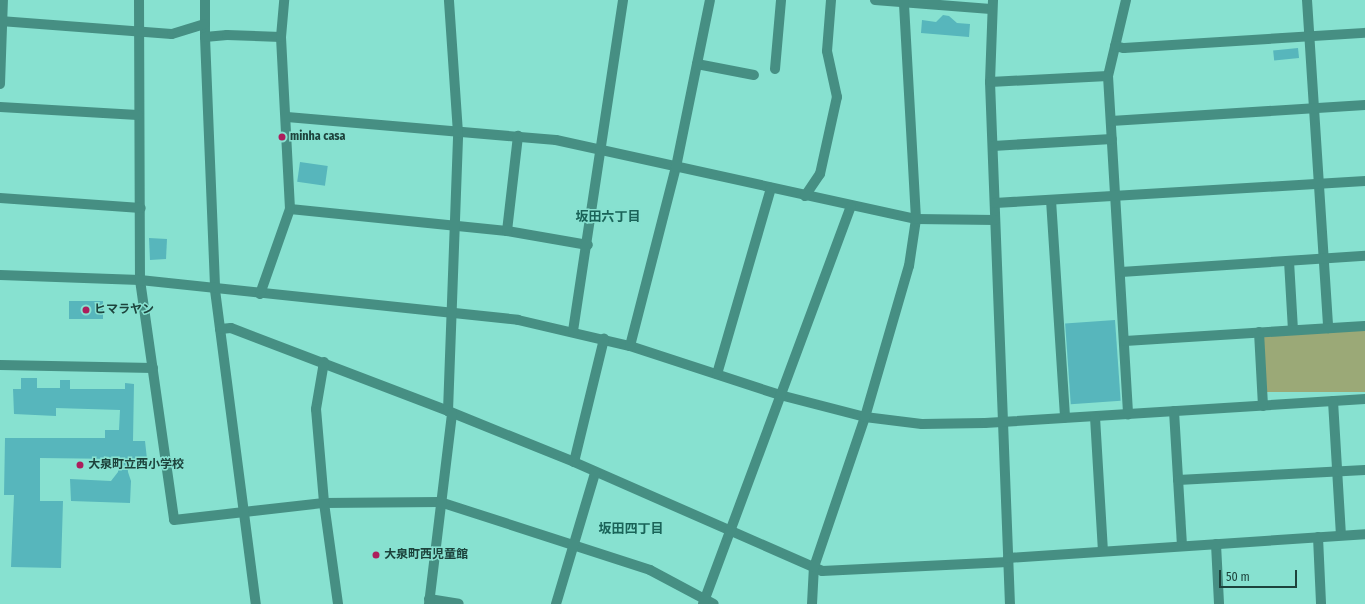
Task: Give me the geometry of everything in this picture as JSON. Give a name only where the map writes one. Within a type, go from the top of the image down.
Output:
[{"type":"street","points":[[0,84],[1,21],[3,0]]},
{"type":"street","points":[[139,0],[138,115],[141,208],[140,280],[174,520],[324,503],[440,502],[573,547],[650,570],[707,603],[729,532],[851,206]]},
{"type":"street","points":[[205,0],[204,24],[215,290],[256,604]]},
{"type":"street","points":[[260,294],[290,209],[287,117],[281,38],[284,0]]},
{"type":"street","points":[[449,0],[458,133],[450,412],[429,602],[459,604]]},
{"type":"street","points":[[573,331],[588,245],[623,0]]},
{"type":"street","points":[[630,346],[676,167],[710,0]]},
{"type":"street","points":[[775,69],[781,0]]},
{"type":"street","points":[[805,196],[820,174],[837,97],[828,51],[831,0]]},
{"type":"street","points":[[875,0],[992,4],[990,82],[1010,604]]},
{"type":"street","points":[[1126,0],[1108,76],[1121,272],[1128,414]]},
{"type":"street","points":[[1307,0],[1328,328]]},
{"type":"street","points":[[812,604],[814,567],[865,417],[909,266],[916,219],[904,2]]},
{"type":"street","points":[[1,21],[172,34],[204,24]]},
{"type":"street","points":[[1115,46],[1124,48],[1365,33]]},
{"type":"street","points":[[205,37],[227,35],[281,38]]},
{"type":"street","points":[[697,64],[754,75]]},
{"type":"street","points":[[990,82],[1108,76]]},
{"type":"street","points":[[1111,121],[1365,105]]},
{"type":"street","points":[[0,107],[138,115]]},
{"type":"street","points":[[287,117],[458,133],[518,136],[601,148],[676,167],[916,219],[995,220]]},
{"type":"street","points":[[507,231],[518,136]]},
{"type":"street","points":[[993,146],[1112,139]]},
{"type":"street","points":[[995,203],[1365,181]]},
{"type":"street","points":[[717,374],[771,188]]},
{"type":"street","points":[[0,198],[141,208]]},
{"type":"street","points":[[1051,200],[1065,418]]},
{"type":"street","points":[[290,209],[507,231],[588,245]]},
{"type":"street","points":[[1121,272],[1365,256]]},
{"type":"street","points":[[1289,261],[1293,330]]},
{"type":"street","points":[[0,275],[140,280],[215,290],[452,312],[573,331],[630,346],[780,395],[865,417],[955,425],[1365,399]]},
{"type":"street","points":[[1125,341],[1365,326]]},
{"type":"street","points":[[220,329],[231,328],[324,362],[450,412],[574,462],[595,473],[729,532],[822,570],[1008,560],[1103,550],[1365,534]]},
{"type":"street","points":[[1259,332],[1263,406]]},
{"type":"street","points":[[574,462],[604,339]]},
{"type":"street","points":[[324,362],[316,409],[324,503],[338,604]]},
{"type":"street","points":[[0,365],[153,368]]},
{"type":"street","points":[[1333,401],[1341,535]]},
{"type":"street","points":[[1174,411],[1182,545]]},
{"type":"street","points":[[1095,417],[1103,550]]},
{"type":"street","points":[[1178,480],[1365,470]]},
{"type":"street","points":[[556,604],[595,473]]},
{"type":"street","points":[[1318,537],[1322,604]]},
{"type":"street","points":[[1216,544],[1219,604]]},
{"type":"green space","points":[[1263,330],[1365,330],[1365,392],[1263,392]]},
{"type":"building","points":[[943,15],[949,16],[957,23],[970,24],[969,37],[921,33],[922,20],[936,22]]},
{"type":"building","points":[[1298,48],[1299,58],[1274,61],[1273,51]]},
{"type":"building","points":[[300,162],[328,166],[325,186],[297,182]]},
{"type":"building","points":[[149,238],[167,239],[166,259],[150,260]]},
{"type":"building","name":"ヒマラヤン","points":[[69,301],[103,301],[103,319],[69,319]]},
{"type":"building","points":[[1115,320],[1121,401],[1071,404],[1065,323]]},
{"type":"building","points":[[21,378],[37,378],[37,388],[60,388],[60,380],[70,380],[70,389],[125,389],[125,383],[134,384],[133,441],[145,441],[147,459],[127,459],[128,472],[131,481],[130,503],[71,501],[70,479],[111,481],[118,472],[119,459],[40,458],[40,501],[63,501],[61,568],[11,567],[14,495],[4,495],[5,438],[105,438],[105,430],[119,430],[120,410],[56,408],[56,416],[14,414],[13,389],[21,389]]},
{"type":"place","name":"minha casa","points":[[282,137]]},
{"type":"place","name":"ヒマラヤン","points":[[86,310]]},
{"type":"place","name":"大泉町立西小学校","points":[[80,465]]},
{"type":"place","name":"大泉町西児童館","points":[[376,555]]},
{"type":"district","name":"坂田六丁目","points":[[608,217]]},
{"type":"district","name":"坂田四丁目","points":[[631,529]]}]
